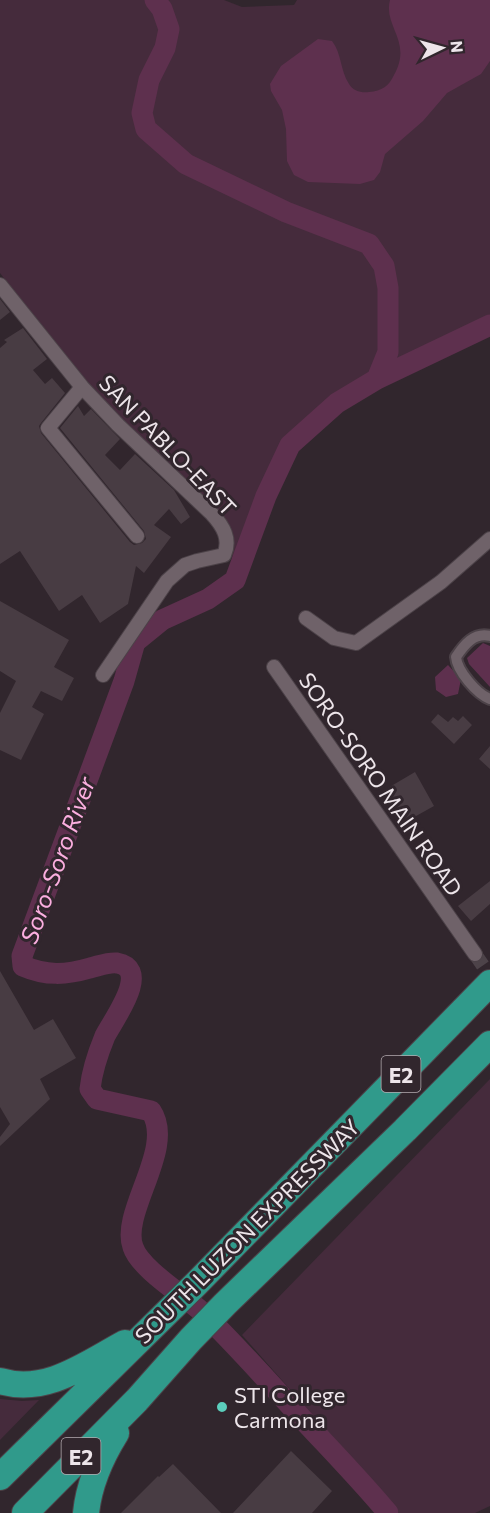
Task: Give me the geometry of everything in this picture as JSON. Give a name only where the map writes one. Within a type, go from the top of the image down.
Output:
[{"type":"highway","name":"SOUTH LUZON EXPRESSWAY","points":[[0,1477],[197,1284],[490,983]]},
{"type":"highway","name":"SOUTH LUZON EXPRESSWAY","points":[[25,1513],[137,1400],[225,1304],[405,1130],[490,1044]]},
{"type":"highway","points":[[0,1382],[24,1386],[51,1381],[151,1329]]},
{"type":"highway","points":[[86,1513],[94,1477],[106,1448],[137,1400]]},
{"type":"street","name":"SAN PABLO-EAST","points":[[0,285],[82,387],[222,525],[228,546],[224,555],[185,565],[166,580],[103,675]]},
{"type":"street","points":[[82,387],[48,428],[137,536]]},
{"type":"street","points":[[306,618],[334,638],[356,643],[441,582],[490,539]]},
{"type":"street","points":[[490,636],[475,637],[461,649],[456,657],[458,666],[466,677],[490,699]]},
{"type":"street","name":"SORO-SORO MAIN ROAD","points":[[274,668],[475,954]]},
{"type":"shaded area","points":[[0,0],[224,0],[242,7],[294,5],[297,0],[490,0],[490,325],[377,379],[337,403],[290,445],[266,496],[235,580],[231,545],[85,384],[0,273]]},
{"type":"shaded area","points":[[390,0],[490,0],[490,61],[481,74],[447,93],[423,121],[385,154],[380,172],[374,180],[360,184],[308,182],[294,175],[287,161],[286,129],[282,110],[271,91],[270,84],[281,66],[318,39],[332,41],[338,51],[346,79],[353,88],[366,92],[384,87],[394,75],[400,53],[390,18]]},
{"type":"shaded area","points":[[483,643],[490,646],[490,687],[469,664],[467,658]]},
{"type":"shaded area","points":[[448,665],[461,679],[458,694],[446,697],[436,690],[435,677]]},
{"type":"shaded area","points":[[490,1079],[490,1506],[475,1513],[399,1513],[242,1335]]},
{"type":"shaded area","points":[[0,1399],[39,1400],[0,1440]]},
{"type":"building","points":[[0,299],[10,312],[0,320]]},
{"type":"building","points":[[23,328],[47,359],[33,370],[45,384],[52,378],[65,393],[39,426],[41,433],[130,542],[134,545],[142,543],[146,539],[144,531],[60,428],[78,406],[84,416],[91,409],[120,439],[105,455],[120,470],[135,454],[174,490],[190,517],[181,524],[169,509],[154,525],[171,537],[144,573],[136,566],[128,604],[100,623],[82,595],[59,611],[20,551],[0,564],[0,348],[7,342],[4,340]]},
{"type":"building","points":[[0,601],[69,640],[54,667],[74,678],[62,701],[41,691],[32,707],[44,714],[21,760],[0,750],[0,713],[16,681],[0,671]]},
{"type":"building","points":[[438,714],[448,722],[453,717],[458,721],[463,716],[472,725],[454,744],[431,722]]},
{"type":"building","points":[[490,746],[490,769],[479,759]]},
{"type":"building","points":[[415,772],[434,806],[400,825],[381,792]]},
{"type":"building","points":[[490,881],[490,904],[471,921],[458,906]]},
{"type":"building","points":[[0,971],[34,1030],[53,1019],[76,1058],[40,1079],[50,1099],[0,1146],[0,1137],[10,1124],[0,1107]]},
{"type":"building","points":[[291,1451],[332,1491],[312,1513],[233,1513]]},
{"type":"building","points":[[173,1464],[221,1513],[121,1513],[158,1476]]},
{"type":"waterway","points":[[155,0],[162,9],[169,29],[165,48],[149,80],[142,113],[146,129],[186,164],[286,212],[369,244],[384,266],[388,288],[388,352],[377,379]]},
{"type":"waterway","name":"Soro-Soro River","points":[[388,1513],[229,1340],[202,1312],[153,1273],[133,1247],[131,1233],[134,1216],[153,1161],[157,1143],[157,1126],[151,1111],[97,1099],[90,1089],[102,1042],[122,1007],[131,985],[131,975],[127,967],[110,963],[73,972],[48,973],[23,966],[22,956],[124,681],[135,642],[162,620],[208,599],[235,580],[266,496],[290,445],[337,403],[377,379],[490,325]]},
{"type":"tunnel","points":[[475,954],[490,976]]},
{"type":"place","name":"STI College Carmona","points":[[222,1407]]}]
